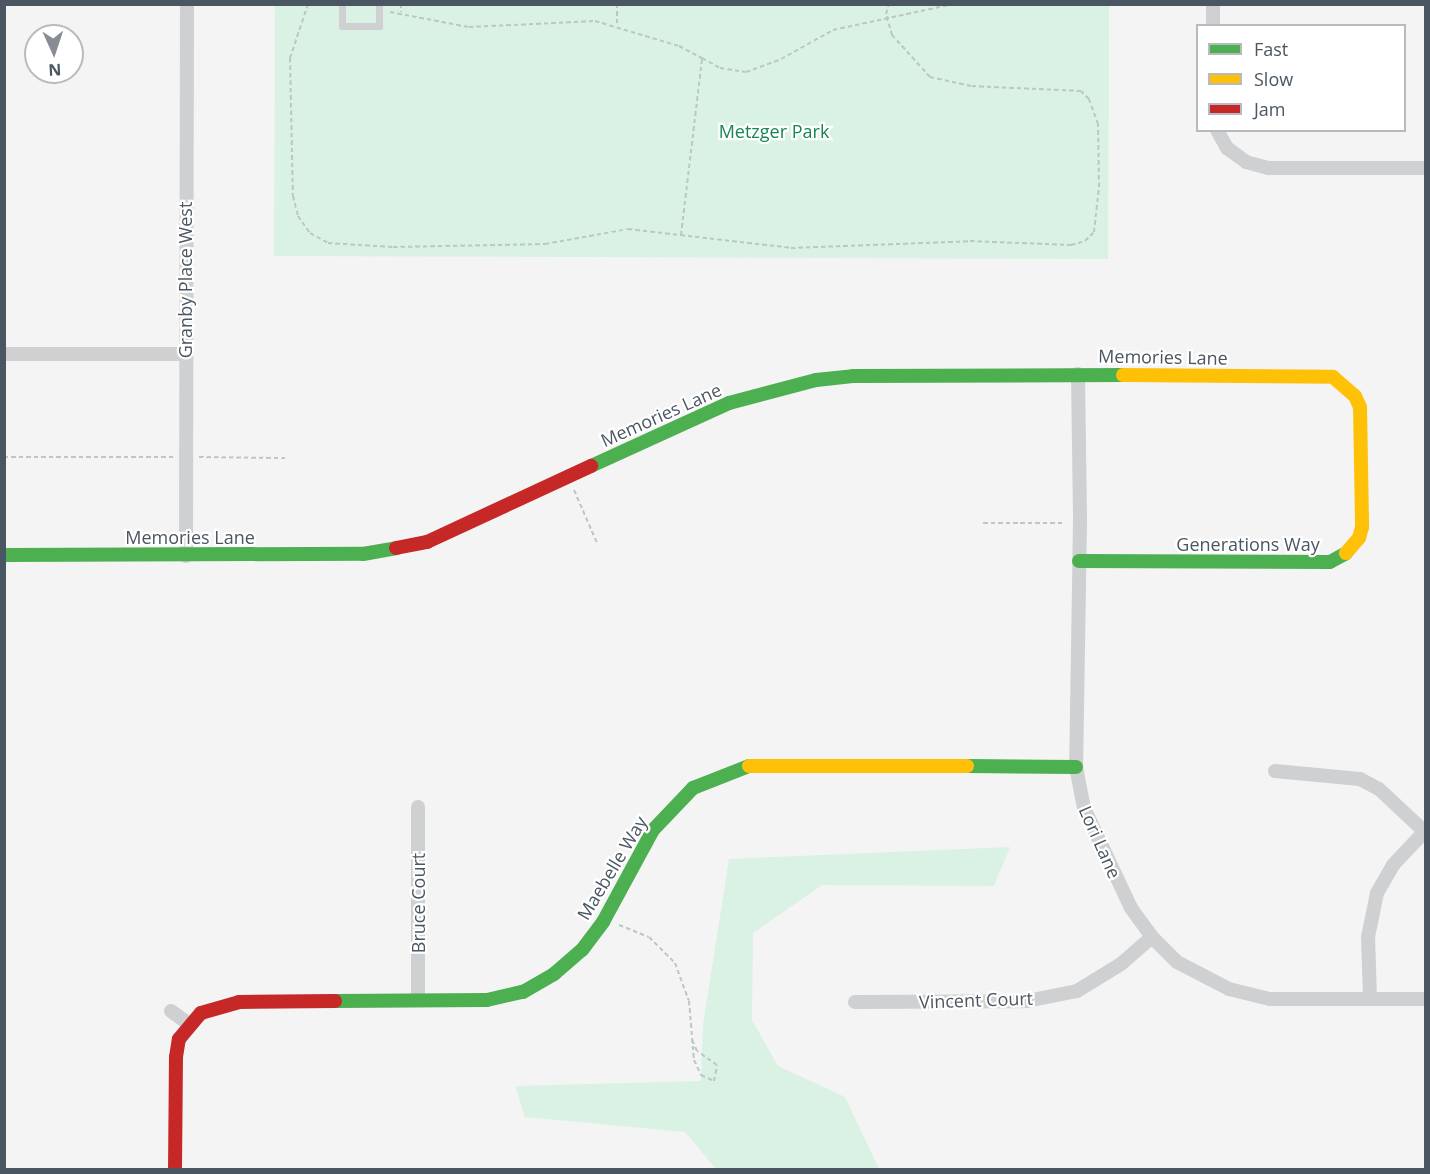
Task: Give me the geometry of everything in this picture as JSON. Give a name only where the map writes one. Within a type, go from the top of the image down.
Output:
[{"type":"street","name":"Granby Place West","points":[[186,4],[184,354],[186,556]]},
{"type":"street","points":[[1213,4],[1213,24]]},
{"type":"street","points":[[1218,132],[1227,148],[1246,162],[1269,168],[1425,168]]},
{"type":"street","points":[[4,354],[184,354]]},
{"type":"street","name":"Memories Lane","points":[[4,555],[363,554],[427,542],[729,403],[816,380],[853,376],[1078,374],[1333,377],[1346,385]]},
{"type":"street","name":"Lori Lane","points":[[1078,374],[1079,561],[1076,766],[1084,808],[1131,909],[1152,938],[1193,973],[1246,994],[1294,1000],[1425,999]]},
{"type":"street","name":"Generations Way","points":[[1079,561],[1295,563],[1330,562],[1343,556],[1359,538],[1362,527],[1360,407],[1346,385]]},
{"type":"street","name":"Maebelle Way","points":[[189,1025],[201,1013],[219,1005],[239,1002],[487,1000],[523,992],[554,974],[582,950],[603,922],[653,830],[693,788],[746,766],[1076,766]]},
{"type":"street","points":[[1275,771],[1360,779],[1378,789],[1425,830],[1393,865],[1377,893],[1368,938],[1370,999]]},
{"type":"street","name":"Bruce Court","points":[[418,807],[418,1000]]},
{"type":"street","name":"Vincent Court","points":[[855,1002],[1027,1001],[1077,991],[1120,964],[1152,938]]},
{"type":"street","points":[[171,1011],[189,1025],[179,1040],[176,1057],[174,1170]]},
{"type":"lane","points":[[342,4],[342,26],[379,26],[379,8]]},
{"type":"path","points":[[308,4],[290,58],[294,108],[293,196],[298,216],[310,233],[328,243],[393,248],[545,244],[628,229],[730,244],[823,248],[970,241],[1071,245],[1085,241],[1094,232],[1099,187],[1098,124],[1089,99],[1081,92],[942,82],[930,77],[899,43],[887,21],[889,4]]},
{"type":"path","points":[[401,4],[401,12]]},
{"type":"path","points":[[617,4],[617,27]]},
{"type":"path","points":[[379,8],[401,12],[413,18],[469,27],[580,21],[617,27],[679,46],[720,68],[746,72],[781,59],[833,30],[887,21],[953,4]]},
{"type":"path","points":[[681,235],[702,58]]},
{"type":"path","points":[[4,457],[180,457]]},
{"type":"path","points":[[192,457],[285,458]]},
{"type":"path","points":[[576,494],[597,543]]},
{"type":"path","points":[[983,522],[1065,523]]},
{"type":"path","points":[[613,924],[649,937],[675,963],[689,1001],[692,1040],[694,1060],[701,1075],[714,1081],[717,1065],[697,1051],[692,1040]]},
{"type":"green space","name":"Metzger Park","points":[[275,5],[1109,5],[1108,259],[274,256]]},
{"type":"green space","points":[[1010,847],[994,886],[822,885],[753,933],[752,1020],[778,1066],[845,1097],[879,1169],[716,1169],[685,1132],[525,1117],[515,1086],[701,1081],[703,1025],[729,859]]},
{"type":"traffic: fast","points":[[591,466],[729,403],[816,380],[853,376],[1123,375]]},
{"type":"traffic: fast","points":[[4,555],[363,554],[396,548]]},
{"type":"traffic: fast","points":[[1079,561],[1330,562],[1346,553]]},
{"type":"traffic: fast","points":[[335,1001],[487,1000],[523,992],[554,974],[582,950],[603,922],[653,830],[693,788],[749,766]]},
{"type":"traffic: fast","points":[[967,766],[1076,767]]},
{"type":"traffic: slow","points":[[1123,375],[1333,377],[1355,396],[1360,407],[1362,527],[1359,538],[1346,553]]},
{"type":"traffic: slow","points":[[749,766],[967,766]]},
{"type":"traffic: jam","points":[[396,548],[427,542],[591,466]]},
{"type":"traffic: jam","points":[[175,1170],[176,1057],[179,1039],[201,1013],[239,1002],[335,1001]]}]
